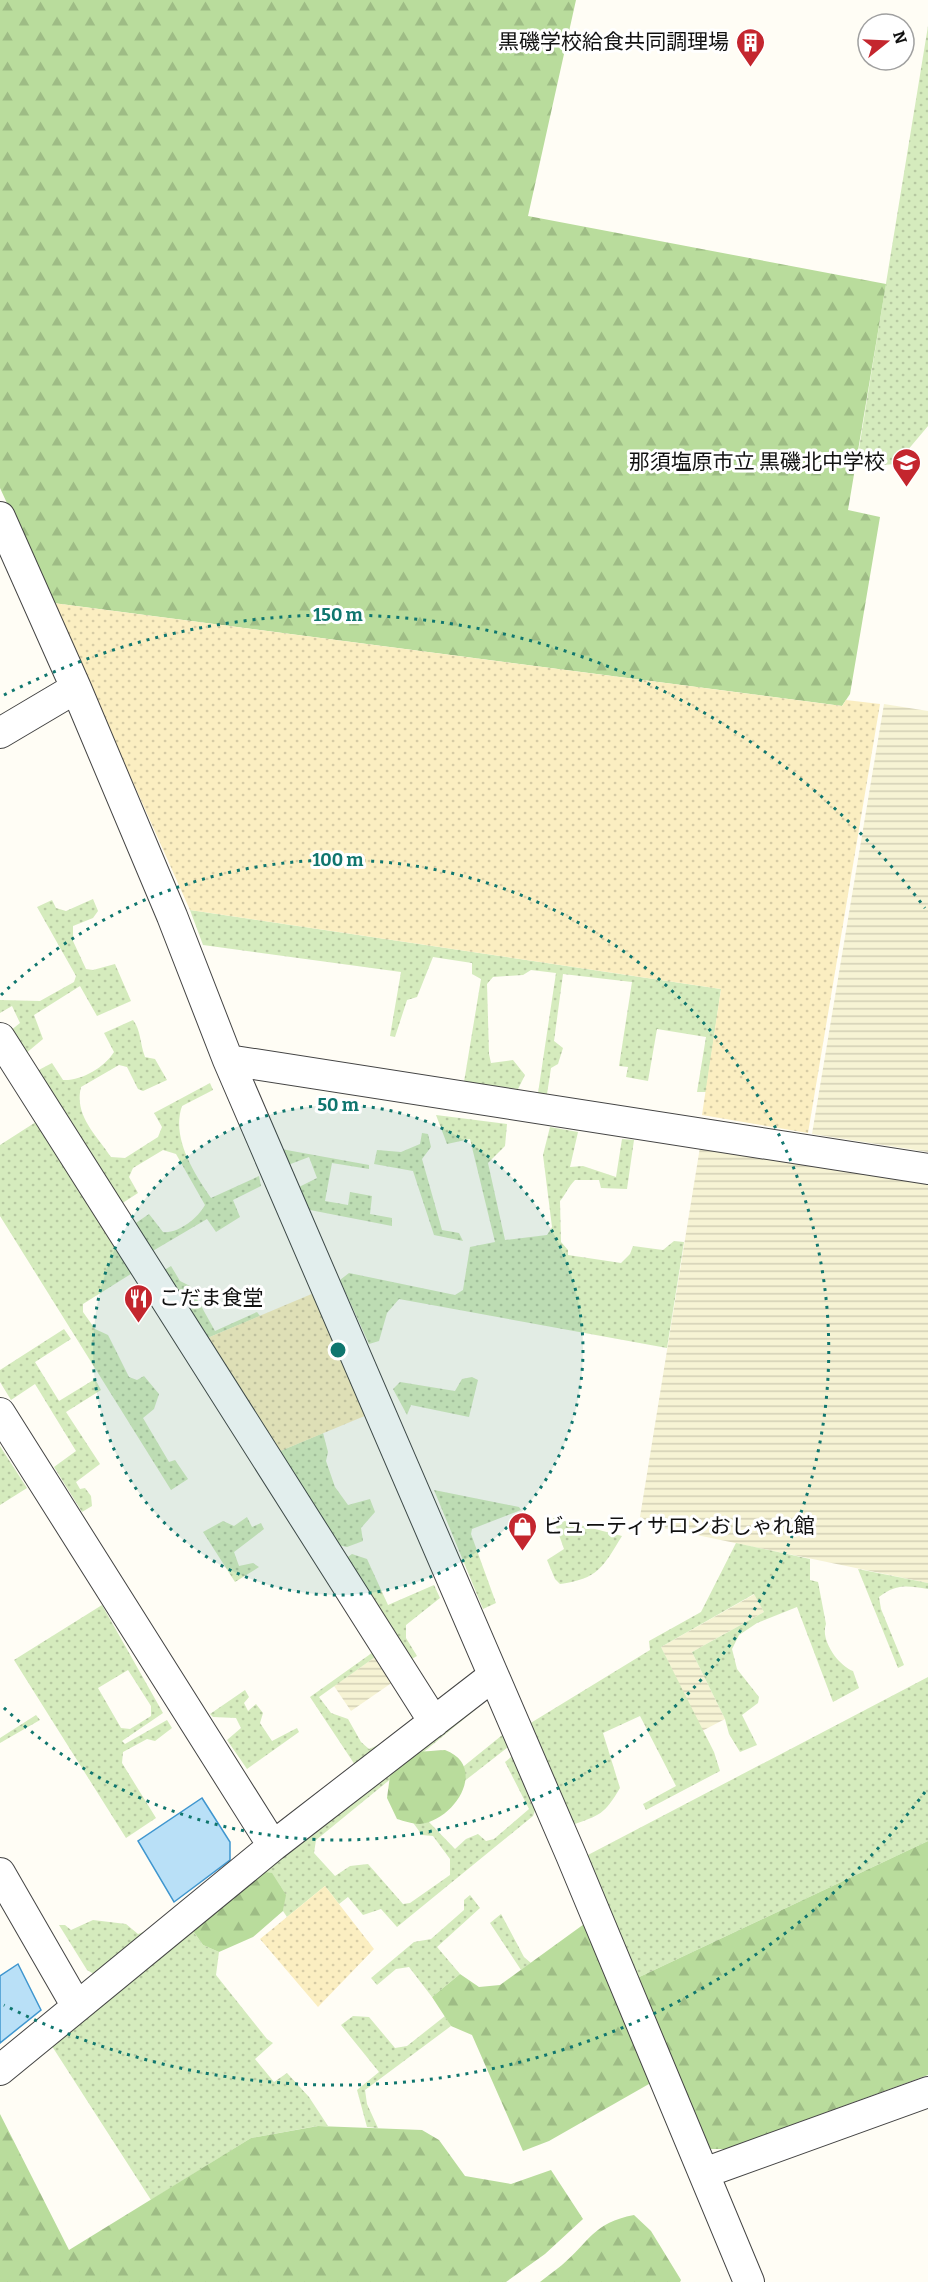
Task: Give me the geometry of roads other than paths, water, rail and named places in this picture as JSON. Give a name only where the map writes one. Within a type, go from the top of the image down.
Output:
[{"type":"street","points":[[0,517],[76,688],[172,916],[228,1060],[493,1676],[749,2282]]},
{"type":"street","points":[[0,733],[76,688]]},
{"type":"street","points":[[0,1038],[434,1722]]},
{"type":"street","points":[[228,1060],[928,1169]]},
{"type":"street","points":[[0,1413],[273,1846]]},
{"type":"street","points":[[0,2070],[76,2005],[273,1846],[493,1676]]},
{"type":"street","points":[[0,1873],[76,2005]]},
{"type":"street","points":[[704,2173],[928,2092]]},
{"type":"water","points":[[202,1798],[230,1842],[230,1860],[174,1902],[138,1841]]},
{"type":"water","points":[[18,1964],[41,2010],[0,2043],[0,1976]]},
{"type":"place","name":"黒磯学校給食共同調理場","points":[[750,68]]},
{"type":"place","name":"那須塩原市立 黒磯北中学校","points":[[906,488]]},
{"type":"place","name":"こだま食堂","points":[[138,1324]]},
{"type":"place","name":"ビューティサロンおしゃれ館","points":[[522,1552]]}]
